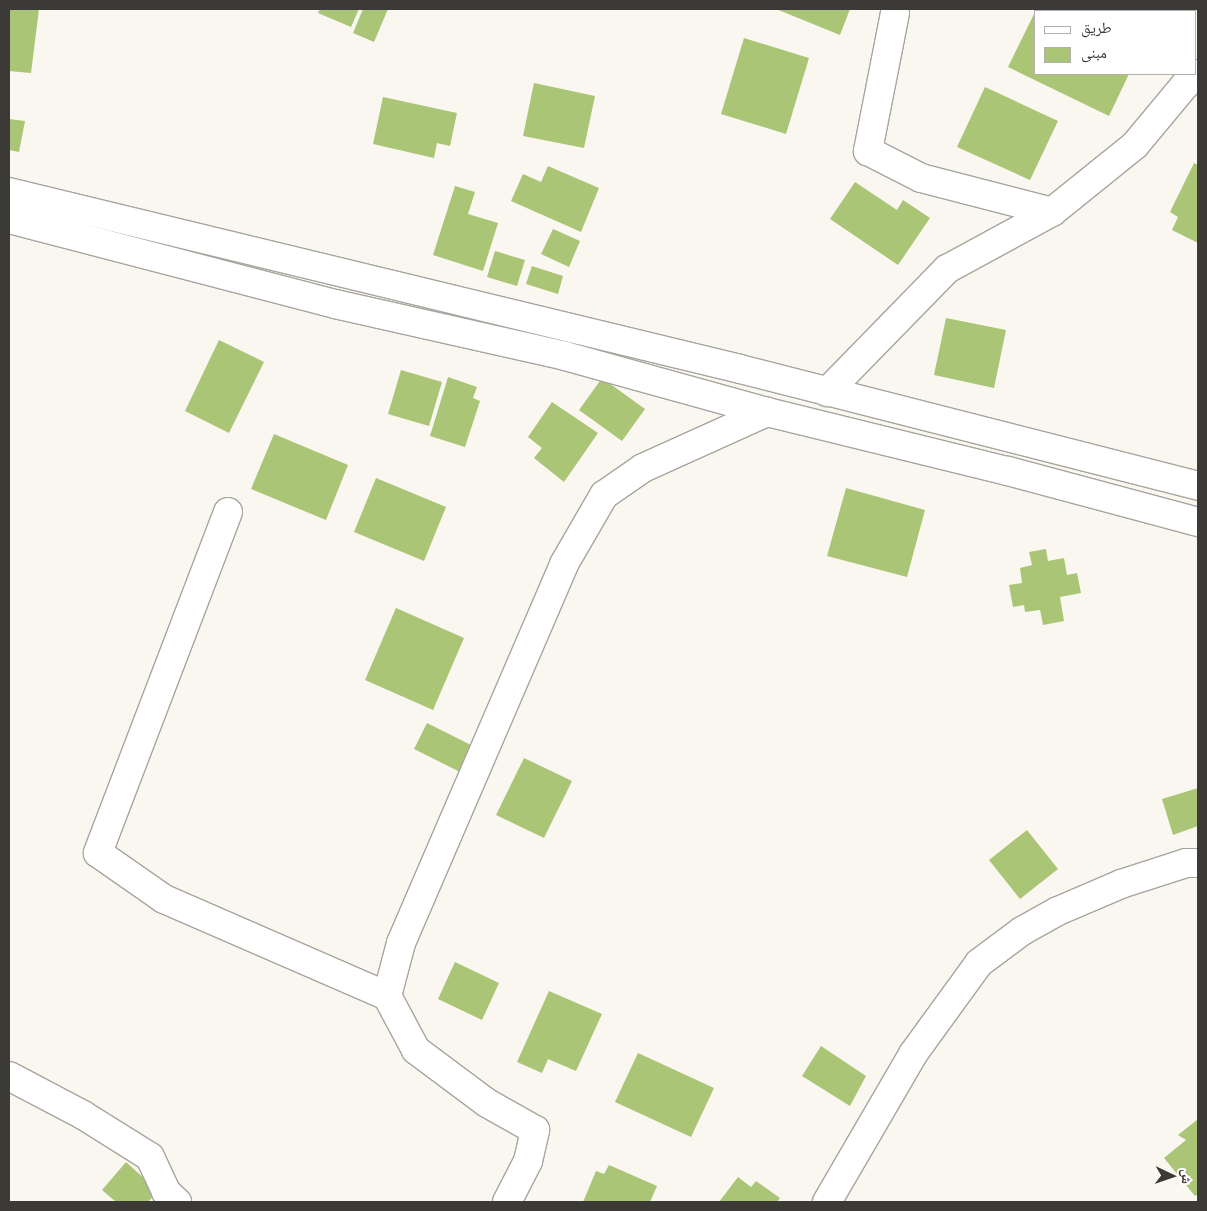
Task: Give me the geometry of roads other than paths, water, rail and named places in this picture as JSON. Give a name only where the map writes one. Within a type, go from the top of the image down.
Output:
[{"type":"street","points":[[895,13],[868,151],[921,178],[1052,212]]},
{"type":"street","points":[[827,392],[947,269],[1052,212],[1135,144],[1185,85],[1197,75]]},
{"type":"street","points":[[9,192],[827,392],[1198,486]]},
{"type":"street","points":[[9,219],[335,304],[565,356],[767,412],[1008,471],[1198,522]]},
{"type":"street","points":[[388,996],[401,943],[564,564],[604,495],[643,468],[767,412]]},
{"type":"street","points":[[228,512],[98,853],[164,899],[388,996],[416,1050],[487,1103],[535,1130],[528,1161],[506,1202]]},
{"type":"street","points":[[827,1202],[912,1054],[979,964],[1022,931],[1058,911],[1121,884],[1186,863],[1198,863]]},
{"type":"street","points":[[9,1076],[83,1115],[150,1157],[166,1192],[177,1202]]}]
